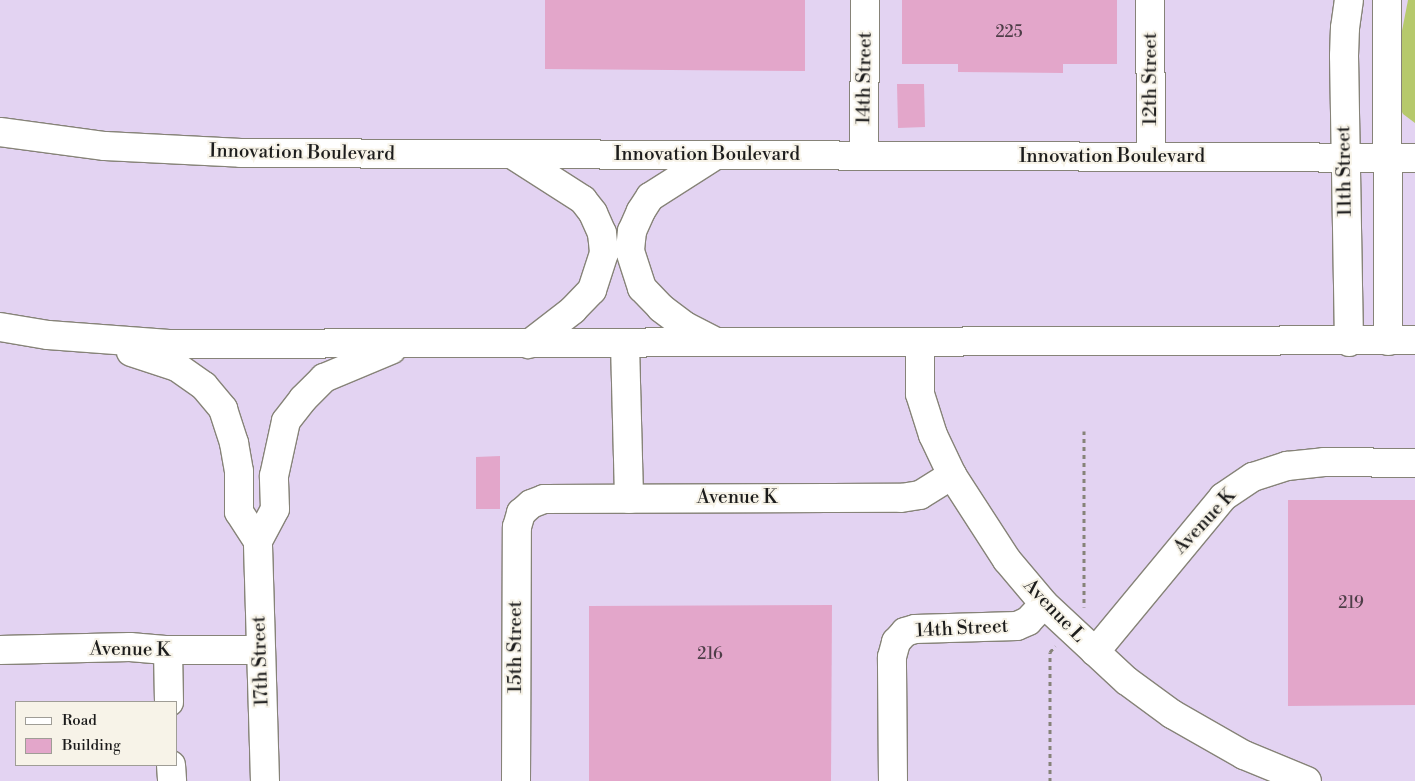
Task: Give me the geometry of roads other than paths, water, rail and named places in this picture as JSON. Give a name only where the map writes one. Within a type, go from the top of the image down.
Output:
[{"type":"street","name":"14th Street","points":[[864,156],[866,0]]},
{"type":"street","name":"12th Street","points":[[1150,0],[1151,157]]},
{"type":"street","name":"11th Street","points":[[1349,0],[1344,28],[1349,342]]},
{"type":"street","points":[[1387,0],[1402,158],[1388,341]]},
{"type":"street","name":"Innovation Boulevard","points":[[0,132],[105,146],[241,153],[1402,158]]},
{"type":"street","points":[[513,154],[583,200],[593,213],[602,233],[604,253],[592,290],[573,310],[529,344]]},
{"type":"street","points":[[716,155],[650,197],[640,211],[632,231],[630,251],[642,288],[661,308],[685,326],[718,343]]},
{"type":"street","points":[[0,327],[48,335],[169,344],[1349,342],[1415,340]]},
{"type":"street","points":[[92,339],[177,367],[204,386],[222,409],[234,443],[239,472],[239,512],[258,541],[275,509],[274,476],[286,421],[303,399],[324,378],[405,344]]},
{"type":"street","name":"Avenue L","points":[[920,343],[920,394],[933,434],[952,475],[1007,560],[1044,604],[1127,681],[1172,714],[1244,755],[1307,781]]},
{"type":"street","points":[[625,344],[629,498]]},
{"type":"street","name":"Avenue K","points":[[1095,652],[1223,497],[1253,477],[1287,466],[1324,462],[1415,463]]},
{"type":"street","name":"Avenue K","points":[[521,513],[531,504],[544,498],[901,498],[920,495],[952,475]]},
{"type":"street","name":"15th Street","points":[[516,781],[516,527],[521,513]]},
{"type":"street","name":"17th Street","points":[[258,541],[265,781]]},
{"type":"street","name":"14th Street","points":[[893,781],[892,657],[896,642],[905,632],[916,629],[1017,626],[1028,620],[1044,604]]},
{"type":"street","name":"Avenue K","points":[[0,650],[130,647],[168,650],[261,650]]},
{"type":"street","points":[[168,650],[170,701]]},
{"type":"street","points":[[171,766],[172,781]]}]
